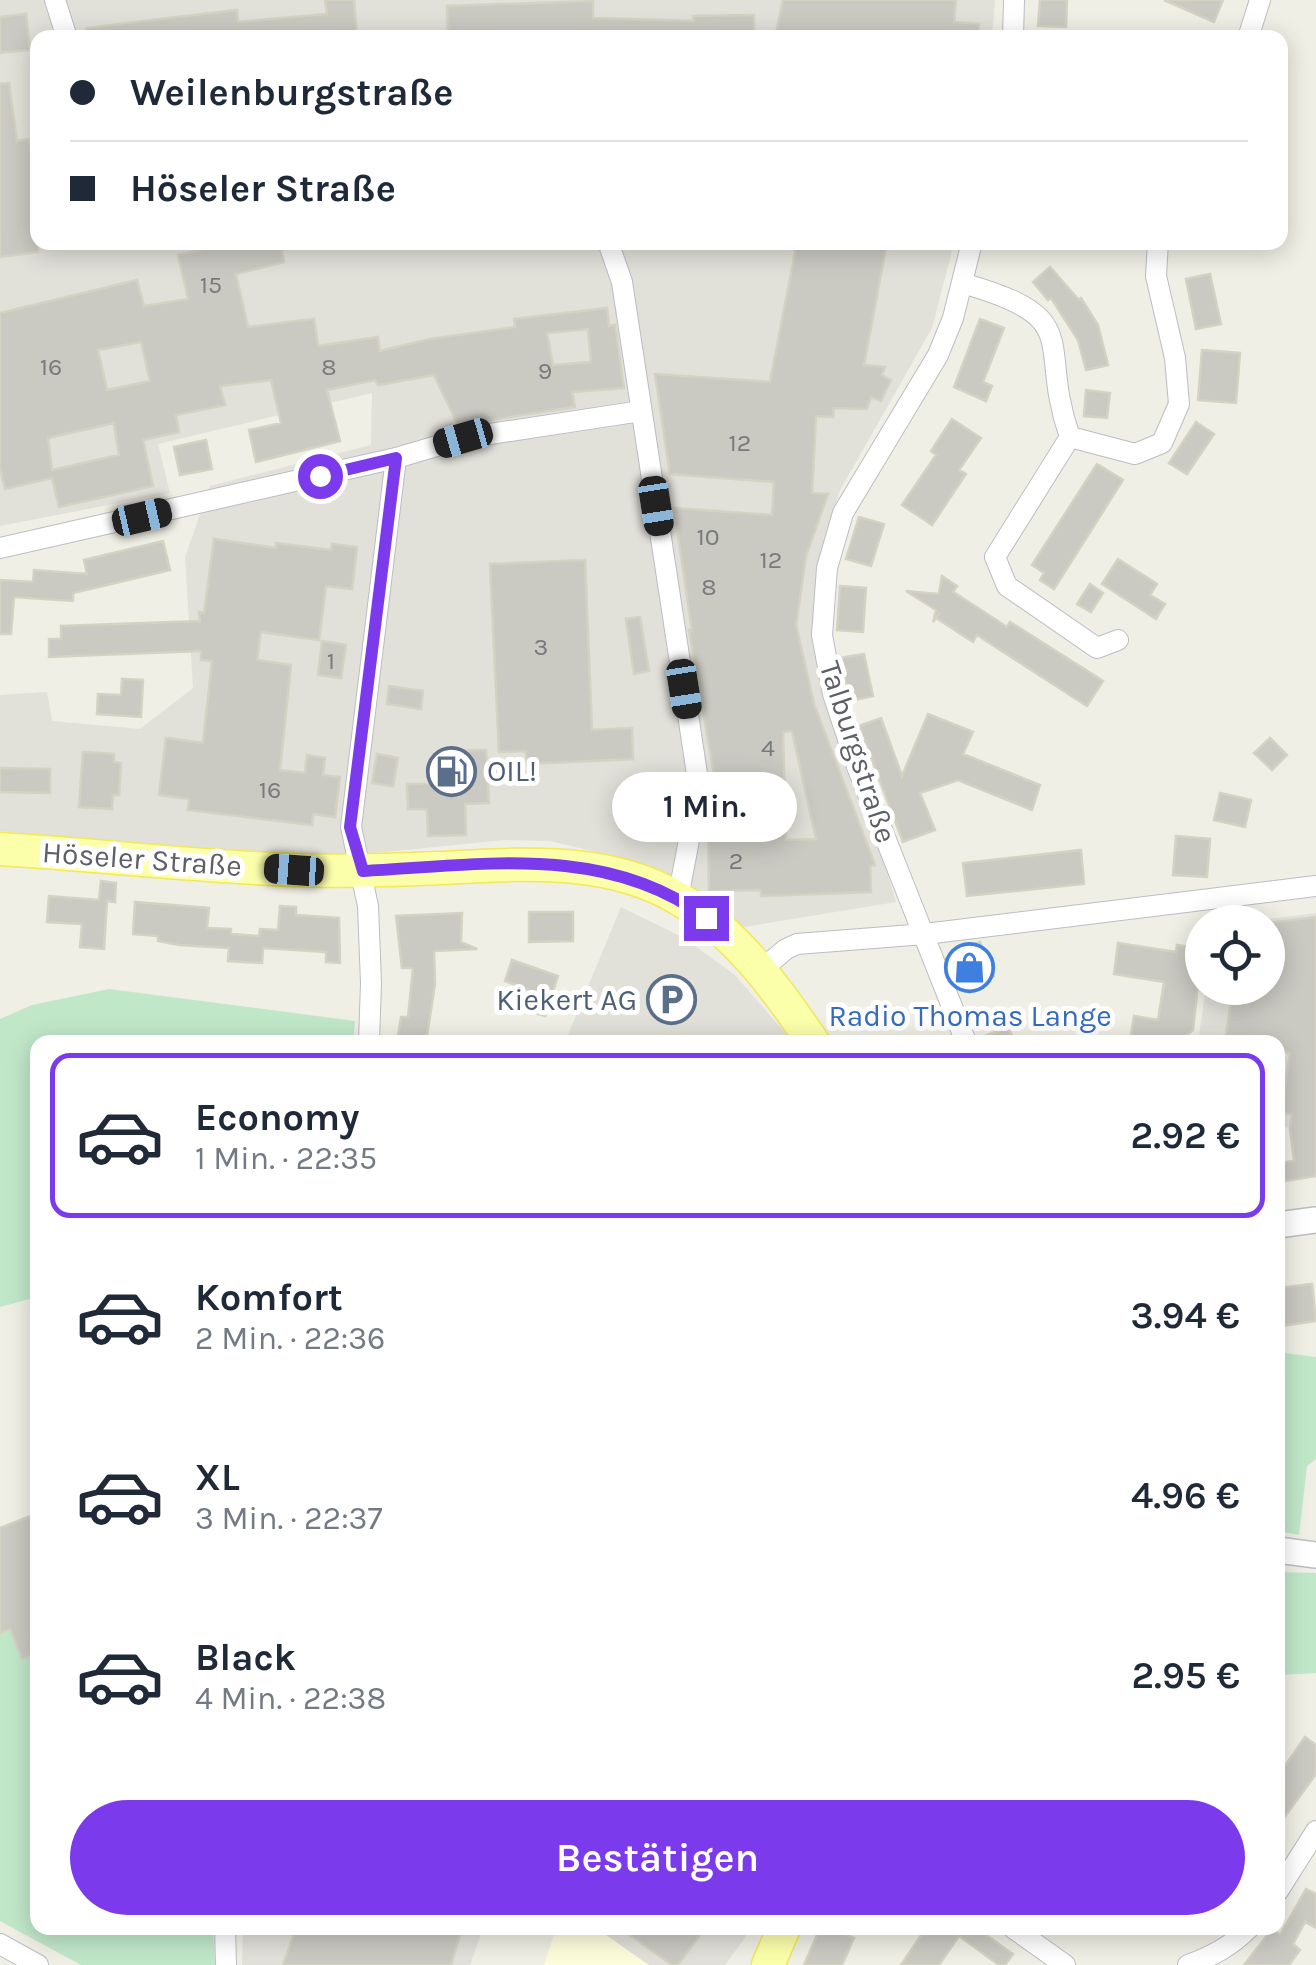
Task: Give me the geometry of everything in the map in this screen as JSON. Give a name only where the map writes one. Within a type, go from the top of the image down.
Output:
[{"type":"main road","name":"Höseler Straße","points":[[0,849],[294,870],[554,863],[622,876],[678,898],[706,918],[760,970],[808,1035]]},
{"type":"main road","points":[[768,1965],[781,1935]]},
{"type":"street","points":[[56,0],[65,30]]},
{"type":"street","points":[[1013,30],[1014,0]]},
{"type":"street","points":[[1251,30],[1260,0]]},
{"type":"street","points":[[611,250],[622,282],[699,787],[678,898]]},
{"type":"street","name":"Talburgstraße","points":[[963,1035],[832,694],[825,663],[822,607],[827,568],[844,512],[938,355],[970,250]]},
{"type":"street","points":[[1070,437],[1135,454],[1162,443],[1179,404],[1175,358],[1156,276],[1158,250]]},
{"type":"street","points":[[962,283],[1027,306],[1045,322],[1054,341],[1063,416],[1070,437]]},
{"type":"street","points":[[0,548],[396,458],[464,438],[641,410]]},
{"type":"street","points":[[1070,437],[995,557],[1007,586],[1097,648],[1118,640]]},
{"type":"street","points":[[368,1035],[368,906],[350,827],[396,458]]},
{"type":"street","points":[[760,970],[797,944],[925,934],[1316,886]]},
{"type":"street","points":[[1285,1224],[1316,1220]]},
{"type":"street","points":[[1285,1551],[1316,1555]]},
{"type":"street","points":[[1285,1880],[1316,1831]]},
{"type":"street","points":[[225,1935],[226,1965]]},
{"type":"street","points":[[1022,1935],[1066,1965]]},
{"type":"street","points":[[1188,1965],[1234,1943],[1242,1935]]},
{"type":"street","points":[[0,1944],[38,1965]]},
{"type":"shaded area","points":[[0,0],[995,0],[993,30],[30,30],[30,250],[952,250],[932,328],[839,492],[821,563],[814,630],[896,902],[744,927],[675,878],[635,861],[550,841],[504,840],[335,857],[237,854],[0,831],[0,695],[47,692],[52,721],[140,729],[193,688],[185,557],[210,486],[371,445],[372,393],[158,444],[170,493],[0,526]]},
{"type":"shaded area","name":"Kiekert AG","points":[[621,907],[684,938],[735,975],[787,1035],[568,1035]]},
{"type":"shaded area","points":[[1316,913],[1316,1125],[1285,1127],[1285,1035],[1199,1035],[1203,1005],[1285,1005],[1285,917]]},
{"type":"shaded area","points":[[109,989],[355,1021],[354,1035],[30,1035],[30,1299],[0,1307],[0,1019],[32,1005]]},
{"type":"shaded area","points":[[1285,1353],[1316,1357],[1316,1459],[1307,1466],[1299,1535],[1285,1532]]},
{"type":"shaded area","points":[[30,1516],[30,1935],[213,1935],[215,1965],[81,1965],[0,1921],[0,1528]]},
{"type":"shaded area","points":[[1285,1572],[1316,1573],[1316,1673],[1285,1675]]},
{"type":"shaded area","points":[[243,1935],[481,1935],[470,1965],[242,1965]]},
{"type":"shaded area","points":[[554,1935],[606,1935],[649,1965],[544,1965]]},
{"type":"shaded area","points":[[606,1935],[747,1935],[725,1965],[649,1965]]},
{"type":"building","points":[[325,0],[354,0],[356,30],[86,28],[237,10],[238,22],[327,14]]},
{"type":"building","points":[[783,0],[956,0],[954,22],[979,24],[979,30],[777,30]]},
{"type":"building","points":[[1040,0],[1067,0],[1066,27],[1038,26]]},
{"type":"building","points":[[1164,0],[1223,0],[1214,22]]},
{"type":"building","points":[[593,1],[593,18],[694,21],[693,16],[754,15],[754,30],[448,30],[447,6]]},
{"type":"building","points":[[26,14],[30,50],[0,53],[0,17]]},
{"type":"building","points":[[9,83],[17,141],[29,139],[30,250],[38,252],[0,257],[0,84]]},
{"type":"building","points":[[199,250],[282,250],[284,262],[236,274],[248,327],[314,319],[318,346],[378,337],[380,351],[430,339],[515,327],[514,319],[607,308],[609,326],[615,325],[624,388],[572,392],[575,407],[458,425],[434,375],[378,385],[375,380],[327,390],[340,441],[256,462],[249,430],[281,423],[271,380],[220,386],[225,405],[176,415],[179,432],[143,440],[153,486],[59,507],[52,478],[5,489],[0,467],[0,313],[137,280],[144,306],[188,299],[178,255]],"holes":[[[588,329],[591,362],[553,365],[547,333]],[[141,342],[150,381],[107,390],[98,350]],[[114,423],[119,455],[52,470],[48,438]]]},
{"type":"building","points":[[795,250],[886,250],[864,365],[885,367],[882,375],[891,380],[881,401],[871,397],[867,409],[834,408],[833,417],[816,416],[812,493],[828,494],[806,556],[796,625],[814,704],[875,865],[870,866],[871,892],[761,896],[761,890],[709,891],[708,830],[713,830],[713,803],[719,803],[689,630],[692,631],[674,508],[772,515],[774,482],[670,474],[655,374],[770,382]],"holes":[[[792,731],[816,839],[786,840],[783,732]]]},
{"type":"building","points":[[1050,267],[1081,298],[1098,325],[1108,365],[1086,370],[1078,340],[1051,298],[1048,300],[1033,282]]},
{"type":"building","points":[[1210,274],[1221,324],[1196,329],[1186,279]]},
{"type":"building","points":[[980,319],[1004,328],[983,382],[992,386],[986,401],[954,387]]},
{"type":"building","points":[[1202,350],[1240,353],[1236,403],[1198,400]]},
{"type":"building","points":[[1086,390],[1110,393],[1107,418],[1084,416]]},
{"type":"building","points":[[952,419],[981,438],[959,470],[966,474],[932,525],[902,505],[936,455],[931,451]]},
{"type":"building","points":[[1196,422],[1214,434],[1187,474],[1169,463]]},
{"type":"building","points":[[206,440],[212,469],[180,475],[174,447]]},
{"type":"building","points":[[1097,464],[1123,480],[1054,589],[1040,580],[1044,573],[1032,565]]},
{"type":"building","points":[[859,517],[884,524],[871,566],[846,559]]},
{"type":"building","points":[[214,539],[276,548],[276,543],[331,550],[332,544],[357,547],[352,589],[326,586],[319,640],[261,632],[257,660],[291,665],[280,770],[305,773],[307,755],[325,758],[323,775],[340,777],[335,817],[313,814],[312,825],[188,810],[189,799],[159,795],[166,738],[203,743],[212,661],[201,660],[201,651],[49,657],[49,639],[61,639],[61,626],[200,621]]},
{"type":"building","points":[[163,541],[170,570],[73,593],[73,601],[14,597],[11,634],[0,634],[0,580],[33,582],[34,570],[87,574],[84,560]]},
{"type":"building","points":[[1118,559],[1157,584],[1150,595],[1165,604],[1156,619],[1102,584]]},
{"type":"building","points":[[585,560],[592,730],[632,728],[633,759],[527,764],[526,751],[499,752],[490,564]]},
{"type":"building","points":[[942,576],[957,586],[953,592],[1007,627],[1010,622],[1103,681],[1087,706],[977,635],[973,642],[936,618],[933,622],[936,610],[906,591],[939,594]]},
{"type":"building","points":[[1090,584],[1103,593],[1091,612],[1077,604]]},
{"type":"building","points":[[840,586],[866,588],[863,632],[837,630]]},
{"type":"building","points":[[640,617],[649,671],[634,674],[626,619]]},
{"type":"building","points":[[322,641],[346,645],[341,678],[318,675]]},
{"type":"building","points":[[864,654],[873,696],[850,701],[840,658]]},
{"type":"building","points":[[122,679],[143,680],[141,717],[97,714],[98,694],[121,695]]},
{"type":"building","points":[[389,686],[423,691],[421,709],[387,704]]},
{"type":"building","points":[[928,714],[973,732],[963,754],[1040,785],[1032,810],[958,780],[920,793],[935,830],[903,842],[859,726],[881,718],[902,776]]},
{"type":"building","points":[[1270,738],[1287,755],[1272,770],[1254,753]]},
{"type":"building","points":[[486,750],[489,803],[465,804],[466,835],[428,836],[427,809],[408,809],[407,784],[433,784],[433,776],[440,776],[440,762],[447,762],[447,751]]},
{"type":"building","points":[[83,752],[114,754],[114,762],[121,763],[119,795],[113,795],[112,809],[79,807]]},
{"type":"building","points":[[377,754],[398,758],[393,786],[372,783]]},
{"type":"building","points":[[0,768],[50,769],[50,793],[0,792]]},
{"type":"building","points":[[1220,793],[1251,800],[1245,827],[1214,820]]},
{"type":"building","points":[[1176,836],[1210,839],[1207,877],[1173,875]]},
{"type":"building","points":[[1081,850],[1084,884],[967,896],[963,863]]},
{"type":"building","points":[[101,881],[116,883],[115,902],[107,901],[104,949],[80,947],[82,924],[47,922],[49,896],[99,900]]},
{"type":"building","points":[[135,902],[209,908],[207,928],[231,929],[231,934],[259,936],[260,929],[278,930],[280,906],[296,907],[296,915],[339,918],[340,963],[326,962],[326,952],[263,948],[262,963],[228,961],[229,948],[179,945],[158,941],[158,936],[133,934]]},
{"type":"building","points":[[529,912],[573,912],[573,941],[529,942]]},
{"type":"building","points":[[462,913],[461,942],[477,949],[434,951],[435,984],[427,1035],[398,1035],[401,1017],[408,1017],[413,968],[402,968],[396,916]]},
{"type":"building","points":[[1316,917],[1316,1176],[1285,1181],[1285,1162],[1294,1161],[1292,1114],[1285,1113],[1290,1053],[1285,1052],[1285,1035],[1226,1035],[1230,1005],[1285,1005],[1285,921]]},
{"type":"building","points":[[980,942],[994,976],[965,987],[954,959],[958,957],[956,951]]},
{"type":"building","points":[[1118,943],[1176,952],[1177,945],[1185,946],[1185,1005],[1196,1005],[1193,1030],[1187,1035],[1131,1035],[1134,1016],[1158,1020],[1164,982],[1114,974]]},
{"type":"building","points":[[512,960],[558,976],[545,1016],[521,1009],[527,989],[505,981]]},
{"type":"building","points":[[1008,1027],[1012,1035],[987,1035]]},
{"type":"building","points":[[1312,1284],[1316,1321],[1285,1325],[1285,1287]]},
{"type":"building","points":[[30,1516],[30,1656],[22,1659],[10,1629],[0,1633],[0,1528]]},
{"type":"building","points":[[1305,1737],[1316,1745],[1316,1774],[1285,1816],[1285,1766]]},
{"type":"building","points":[[1306,1889],[1316,1894],[1316,1928],[1305,1922],[1293,1944],[1300,1950],[1289,1965],[1244,1965],[1267,1935],[1285,1935],[1285,1926]]},
{"type":"building","points":[[294,1935],[460,1935],[451,1965],[283,1965]]},
{"type":"building","points":[[630,1935],[700,1935],[678,1965],[672,1965]]},
{"type":"building","points":[[817,1935],[854,1938],[842,1965],[804,1965]]},
{"type":"building","points":[[921,1935],[986,1935],[1013,1954],[1005,1965],[999,1965],[959,1936],[939,1965],[901,1965]]},
{"type":"place","name":"OIL!","points":[[452,771]]},
{"type":"place","name":"Radio Thomas Lange","points":[[970,967]]},
{"type":"place","name":"Kiekert AG","points":[[672,1000]]},
{"type":"route","points":[[320,476],[396,458],[350,827],[363,871],[554,863],[622,876],[678,898],[706,918]]}]
